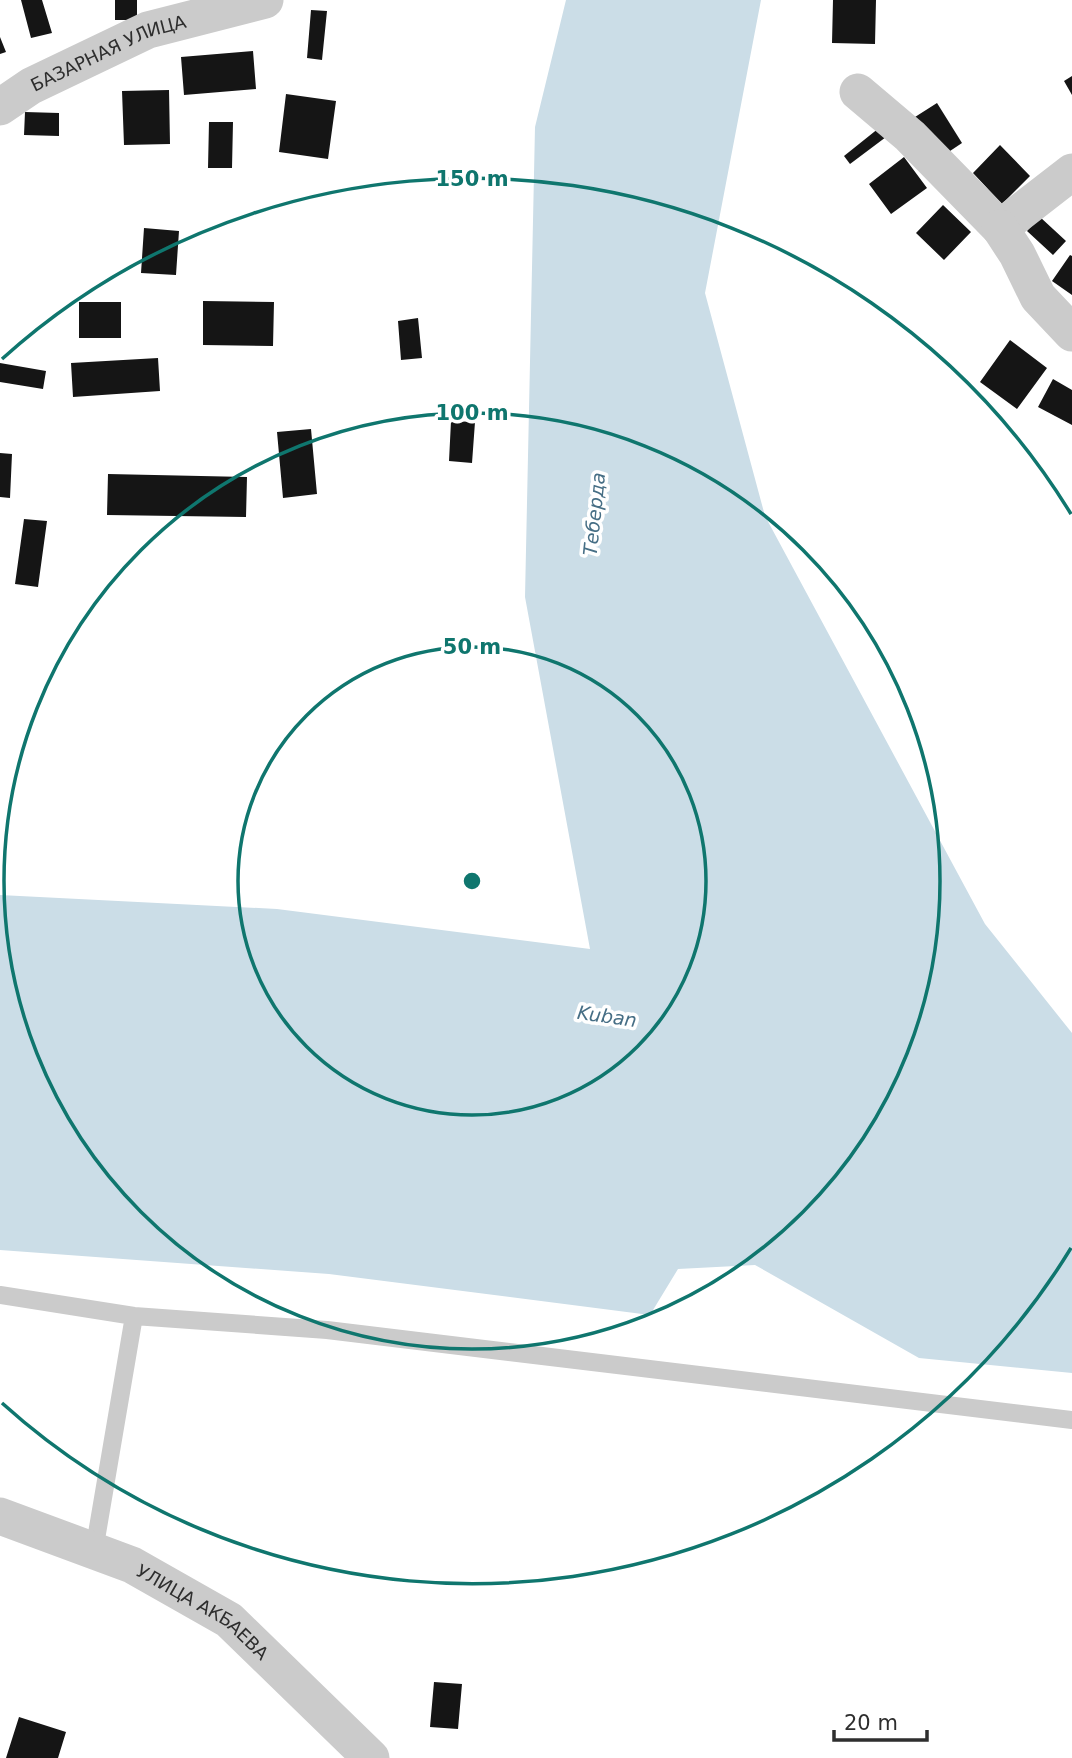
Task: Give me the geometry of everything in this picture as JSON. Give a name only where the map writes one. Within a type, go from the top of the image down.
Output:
[{"type":"street","name":"БАЗАРНАЯ УЛИЦА","points":[[0,107],[31,86],[148,30],[265,0]]},
{"type":"street","points":[[858,92],[910,136],[1000,228],[1017,254],[1038,297],[1072,332]]},
{"type":"street","points":[[1000,228],[1072,172]]},
{"type":"street","name":"УЛИЦА АКБАЕВА","points":[[0,1516],[132,1565],[229,1620],[371,1758]]},
{"type":"lane","points":[[0,1295],[134,1316],[327,1330],[1072,1420]]},
{"type":"lane","points":[[94,1551],[134,1316]]},
{"type":"water","points":[[566,0],[761,0],[705,293],[765,516],[985,924],[1072,1033],[1072,1373],[919,1358],[755,1265],[678,1269],[650,1315],[329,1274],[0,1250],[0,895],[277,909],[590,949],[525,597],[535,127]]},
{"type":"building","points":[[21,0],[42,0],[52,33],[31,38]]},
{"type":"building","points":[[115,0],[137,0],[137,20],[115,20]]},
{"type":"building","points":[[833,0],[876,0],[875,44],[832,43]]},
{"type":"building","points":[[311,10],[327,11],[322,60],[307,58]]},
{"type":"building","points":[[0,37],[6,52],[0,54]]},
{"type":"building","points":[[253,51],[256,89],[184,95],[181,57]]},
{"type":"building","points":[[1072,76],[1072,95],[1064,81]]},
{"type":"building","points":[[169,90],[170,144],[124,145],[122,91]]},
{"type":"building","points":[[286,94],[336,101],[328,159],[279,152]]},
{"type":"building","points":[[937,103],[962,143],[941,157],[915,117]]},
{"type":"building","points":[[25,112],[59,113],[59,136],[24,135]]},
{"type":"building","points":[[209,122],[233,122],[232,168],[208,168]]},
{"type":"building","points":[[879,128],[886,137],[850,164],[844,156]]},
{"type":"building","points":[[1000,145],[1030,176],[1002,204],[973,173]]},
{"type":"building","points":[[904,157],[927,188],[891,214],[869,184]]},
{"type":"building","points":[[943,205],[971,232],[944,260],[916,233]]},
{"type":"building","points":[[1040,217],[1066,241],[1053,255],[1027,231]]},
{"type":"building","points":[[144,228],[179,231],[176,275],[141,273]]},
{"type":"building","points":[[1070,255],[1072,256],[1072,295],[1052,281]]},
{"type":"building","points":[[203,301],[274,302],[273,346],[203,345]]},
{"type":"building","points":[[79,302],[121,302],[121,338],[79,338]]},
{"type":"building","points":[[418,318],[422,358],[401,360],[398,321]]},
{"type":"building","points":[[1010,340],[1047,368],[1017,409],[980,382]]},
{"type":"building","points":[[158,358],[160,391],[73,397],[71,363]]},
{"type":"building","points":[[0,363],[46,371],[43,389],[0,382]]},
{"type":"building","points":[[1053,379],[1072,390],[1072,425],[1038,407]]},
{"type":"building","points":[[451,421],[475,422],[472,463],[449,461]]},
{"type":"building","points":[[311,429],[317,494],[283,498],[277,432]]},
{"type":"building","points":[[0,453],[12,454],[10,498],[0,497]]},
{"type":"building","points":[[108,474],[247,477],[246,517],[107,515]]},
{"type":"building","points":[[24,519],[47,521],[38,587],[15,584]]},
{"type":"building","points":[[434,1682],[462,1684],[458,1729],[430,1727]]},
{"type":"building","points":[[19,1717],[66,1732],[58,1758],[6,1758]]},
{"type":"water label","name":"Теберда","points":[[594,514]]},
{"type":"water label","name":"Kuban","points":[[607,1016]]}]
